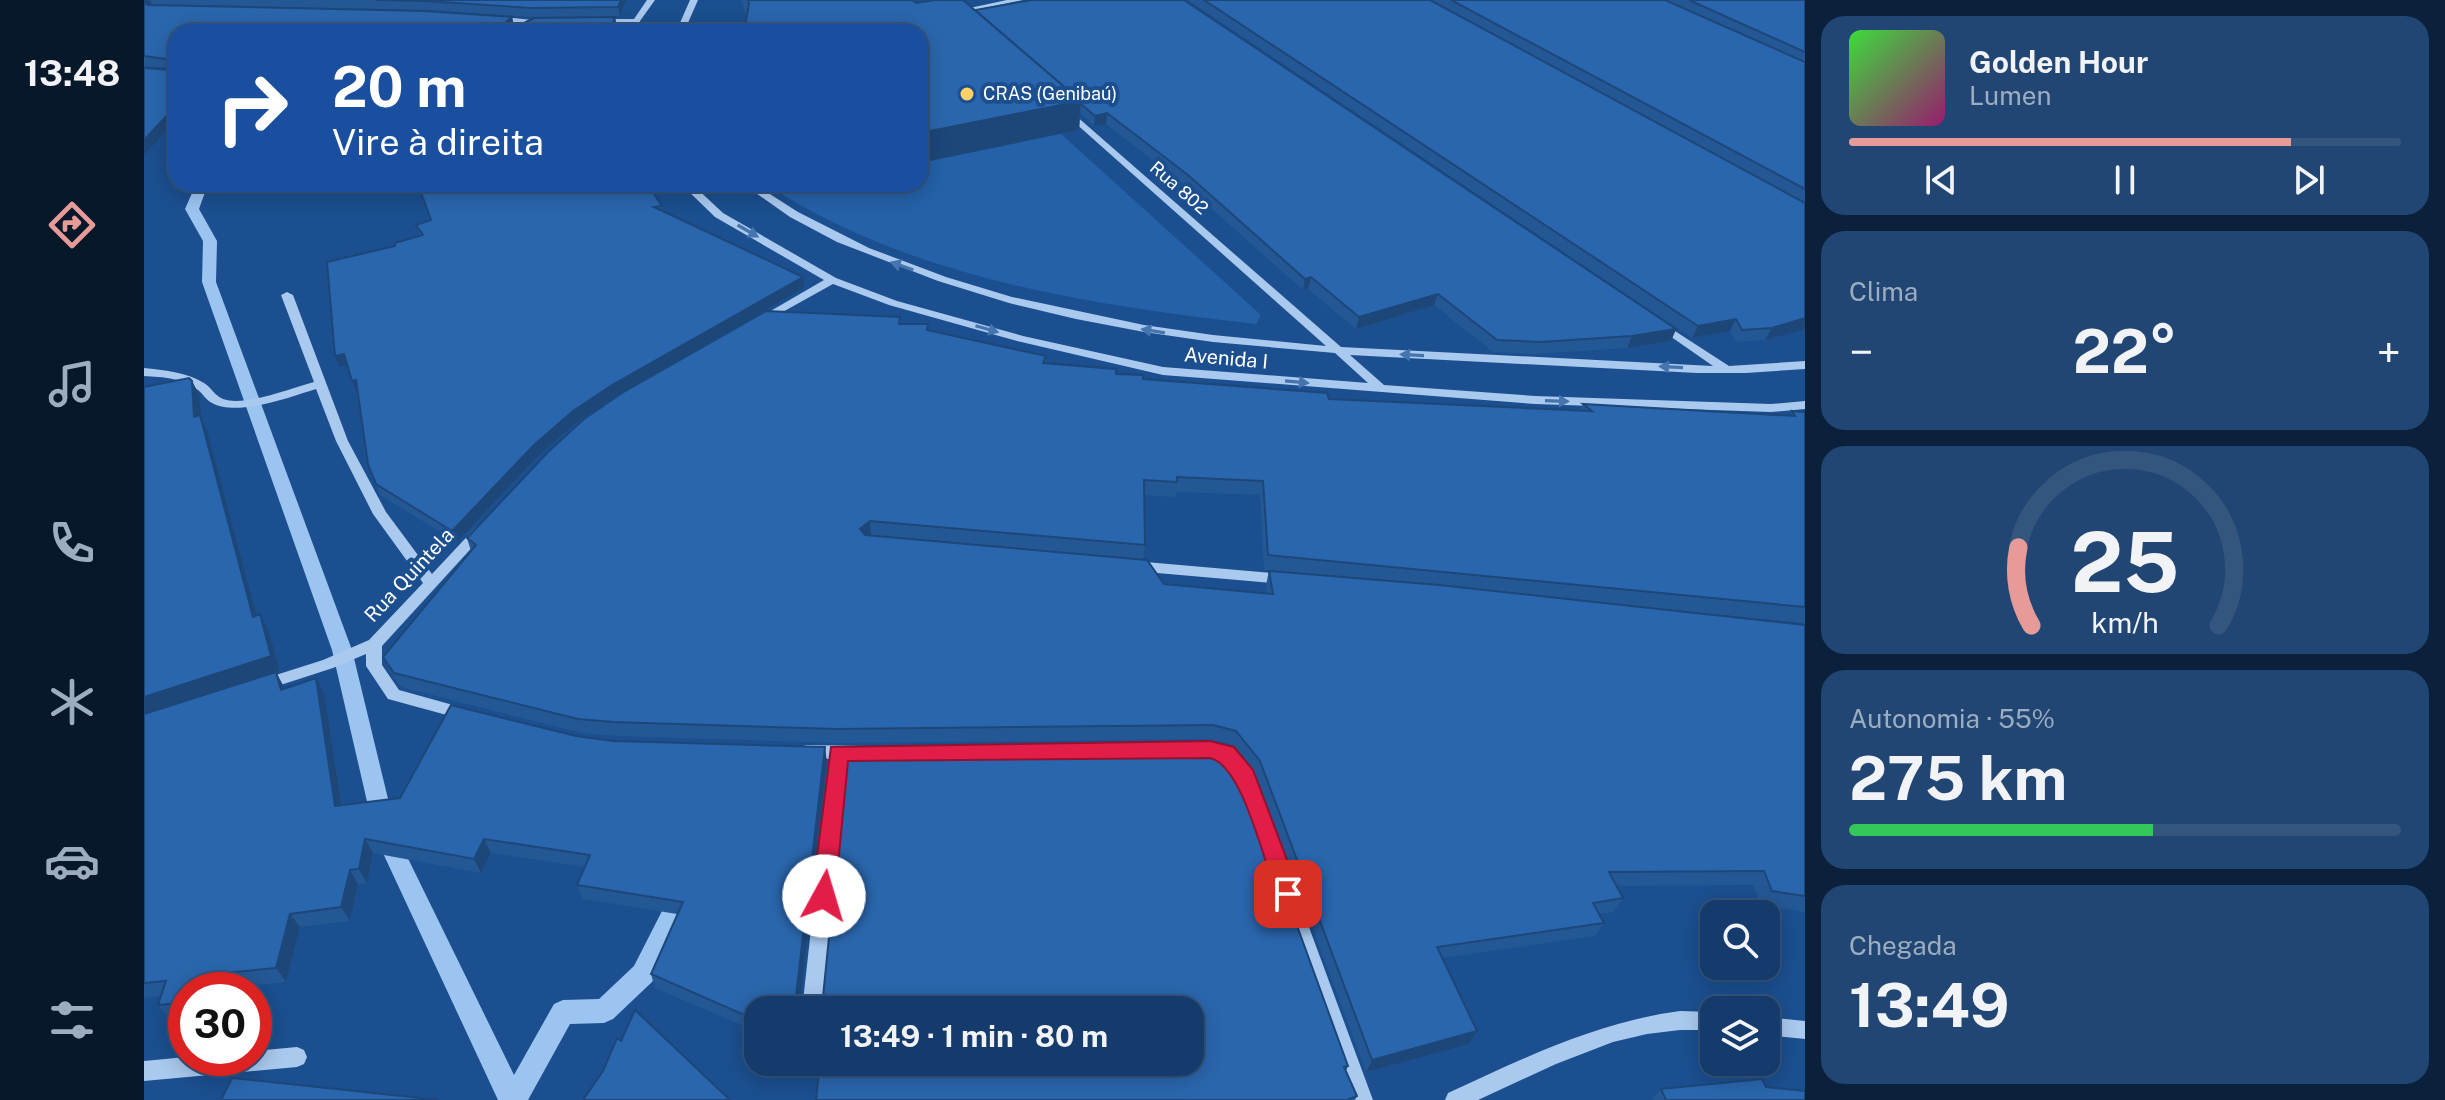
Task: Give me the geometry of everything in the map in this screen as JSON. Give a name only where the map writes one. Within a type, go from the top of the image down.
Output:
[{"type":"street","points":[[635,24],[651,0]]},
{"type":"street","points":[[684,24],[694,0]]},
{"type":"street","points":[[966,23],[951,9],[1019,0]]},
{"type":"street","points":[[479,17],[547,22]]},
{"type":"street","points":[[591,21],[636,21]]},
{"type":"street","points":[[529,24],[533,22]]},
{"type":"street","name":"Rua 802","points":[[1060,105],[1382,389]]},
{"type":"street","name":"Avenida I","points":[[695,192],[719,215],[832,280],[893,303],[1007,335],[1163,371],[1535,400],[1771,408],[1805,405]]},
{"type":"street","name":"Avenida I","points":[[759,192],[787,213],[869,255],[987,294],[1069,316],[1155,332],[1341,352],[1727,370],[1805,365]]},
{"type":"street","points":[[752,326],[832,280]]},
{"type":"street","points":[[287,295],[342,441],[380,514],[431,583]]},
{"type":"street","points":[[1649,318],[1727,370]]},
{"type":"street","points":[[144,372],[180,377],[203,388],[214,400],[241,403],[321,384]]},
{"type":"street","name":"Rua Quintela","points":[[370,646],[493,517]]},
{"type":"street","points":[[1121,565],[1293,580]]},
{"type":"street","points":[[243,692],[328,664],[370,646],[374,666],[394,695],[476,716]]},
{"type":"street","points":[[1195,749],[1226,753],[1245,776],[1363,1100]]},
{"type":"street","points":[[786,752],[885,752]]},
{"type":"street","points":[[813,996],[839,753]]},
{"type":"street","points":[[1455,1100],[1576,1047],[1640,1025],[1700,1022]]},
{"type":"street","points":[[1780,1027],[1805,1030]]},
{"type":"street","points":[[144,1071],[297,1057]]},
{"type":"shaded area","points":[[1060,133],[1261,315],[1256,324],[1132,308],[1009,284],[890,247],[833,222],[778,192],[928,192],[928,160]]},
{"type":"building","points":[[375,0],[621,0],[618,7],[531,8]]},
{"type":"building","points":[[748,0],[912,0],[916,3],[963,0],[1081,101],[928,131],[928,24],[745,24]]},
{"type":"building","points":[[1032,0],[1184,0],[1676,329],[1632,336],[1540,342],[1497,340],[1438,294],[1359,317],[1311,277],[1305,279],[1188,175],[1107,113],[1095,116],[975,10]]},
{"type":"building","points":[[1204,0],[1430,0],[1805,203],[1805,318],[1772,328],[1742,330],[1736,319],[1698,326]]},
{"type":"building","points":[[1451,0],[1665,0],[1805,62],[1805,189]]},
{"type":"building","points":[[1689,0],[1805,0],[1805,52]]},
{"type":"building","points":[[144,3],[424,11],[512,17],[508,24],[168,24],[168,59],[144,56]]},
{"type":"building","points":[[615,17],[613,24],[522,24],[534,18]]},
{"type":"building","points":[[144,68],[168,70],[168,114],[144,140]]},
{"type":"building","points":[[421,192],[652,192],[662,206],[654,207],[803,277],[612,385],[573,411],[534,445],[452,531],[376,484],[368,464],[356,380],[352,381],[344,354],[335,356],[327,262],[395,246],[395,243],[423,235],[416,225],[431,220]]},
{"type":"building","points":[[766,311],[900,317],[899,324],[928,324],[927,330],[1046,356],[1043,363],[1116,369],[1116,374],[1143,375],[1143,379],[1327,393],[1329,399],[1592,411],[1583,404],[1795,416],[1792,411],[1805,412],[1805,607],[1268,555],[1263,481],[1177,477],[1177,482],[1144,480],[1145,545],[870,521],[860,529],[865,535],[1147,560],[1164,584],[1273,594],[1269,571],[1439,585],[1805,625],[1805,896],[1772,891],[1764,871],[1609,872],[1623,898],[1593,903],[1604,923],[1437,947],[1477,1031],[1372,1060],[1260,761],[1236,731],[1213,725],[837,729],[614,722],[578,719],[394,673],[383,657],[476,545],[467,538],[548,452],[584,419],[622,393]]},
{"type":"building","points":[[189,378],[192,381],[194,417],[200,415],[253,617],[260,614],[271,656],[144,697],[144,387]]},
{"type":"building","points":[[276,672],[281,690],[316,678],[335,806],[400,798],[451,705],[576,736],[613,741],[825,747],[796,996],[744,996],[744,1015],[651,974],[683,902],[577,885],[590,855],[484,839],[474,859],[365,839],[359,869],[350,870],[341,907],[290,914],[276,968],[234,972],[168,972],[168,1004],[158,1005],[166,981],[144,983],[144,714]]},
{"type":"building","points":[[1223,746],[1239,766],[1348,1066],[1344,1067],[1357,1096],[1347,1100],[816,1100],[819,1076],[1204,1076],[1204,996],[823,996],[848,748]]},
{"type":"building","points":[[635,1010],[730,1100],[583,1100],[603,1071],[617,1038],[621,1041]]},
{"type":"building","points":[[232,1078],[439,1100],[221,1100]]},
{"type":"building","points":[[1762,1079],[1766,1087],[1805,1091],[1805,1100],[1666,1100],[1661,1089]]},
{"type":"waterway","points":[[199,192],[192,209],[210,241],[209,282],[342,650],[386,836],[512,1100]]},
{"type":"waterway","points":[[514,1100],[563,1012],[604,1011],[643,974],[672,914],[679,890]]},
{"type":"place","name":"CRAS (Genibaú)","points":[[967,94]]},
{"type":"route","points":[[824,896],[839,753],[1210,749],[1226,753],[1236,761],[1245,776],[1288,894]]}]
